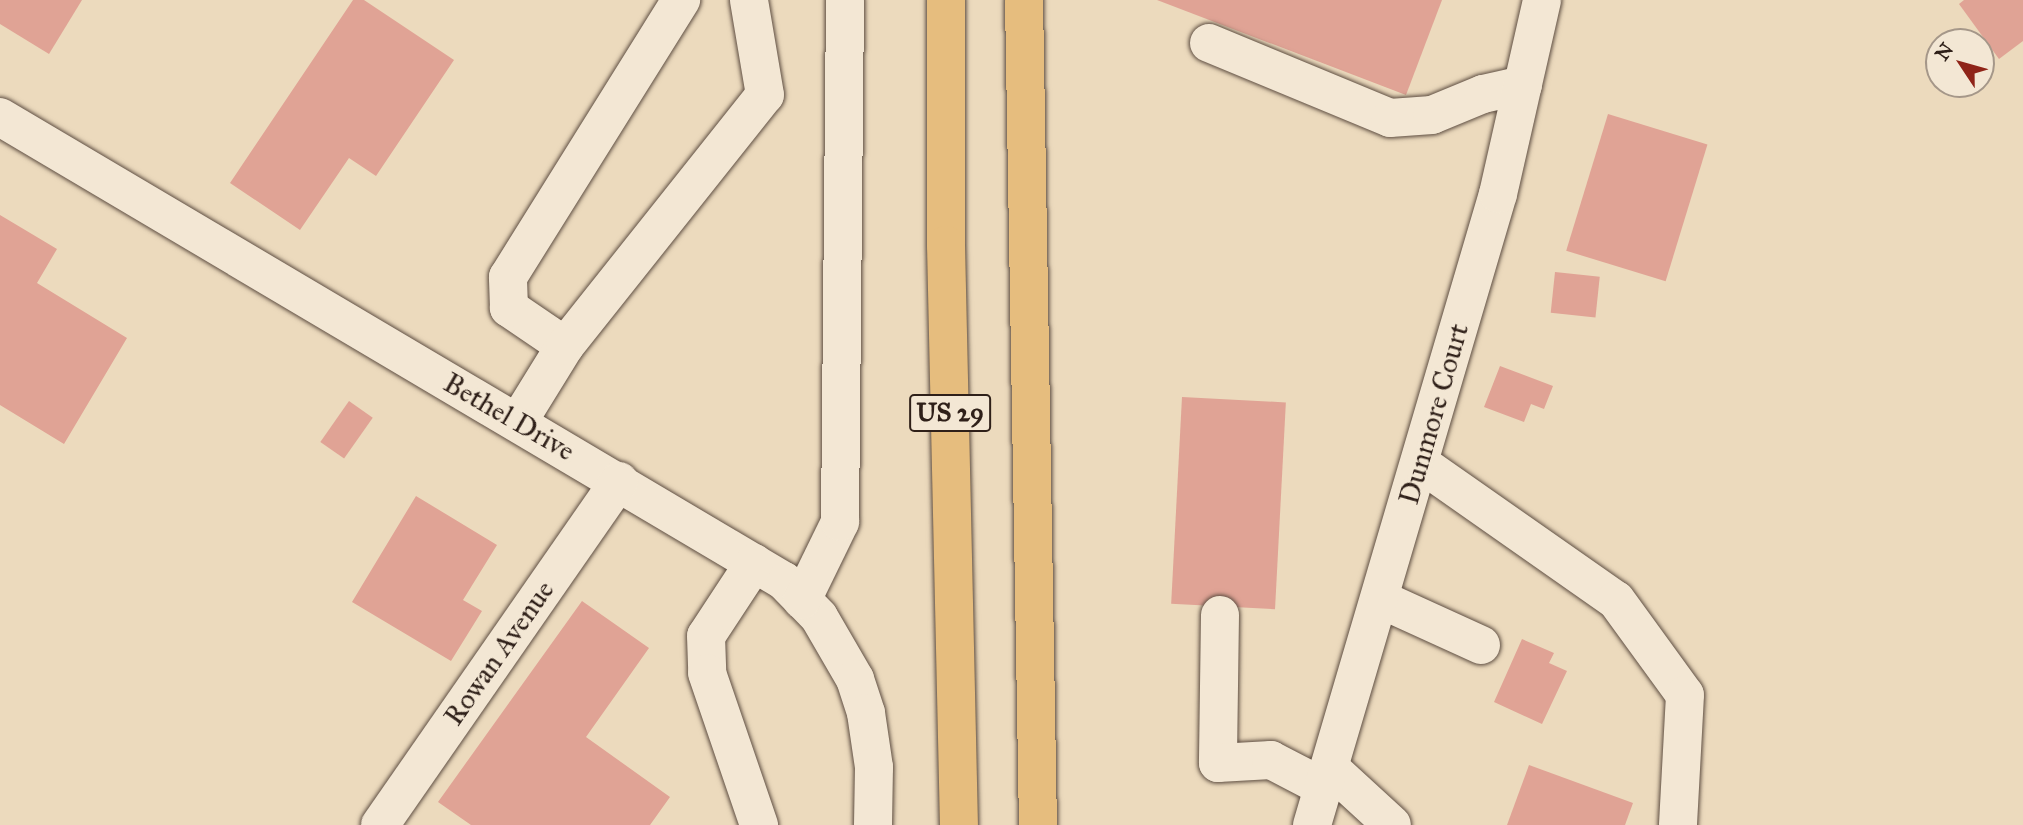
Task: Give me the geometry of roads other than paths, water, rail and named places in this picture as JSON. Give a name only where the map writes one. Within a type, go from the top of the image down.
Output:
[{"type":"highway","name":"US 29","points":[[946,0],[946,245],[959,825]]},
{"type":"highway","name":"US 29","points":[[1024,0],[1038,825]]},
{"type":"street","points":[[565,346],[509,308],[508,277],[681,0]]},
{"type":"street","points":[[519,422],[565,346],[765,95],[749,0]]},
{"type":"street","points":[[802,600],[840,522],[845,0]]},
{"type":"street","name":"Dunmore Court","points":[[1312,825],[1498,194],[1542,0]]},
{"type":"street","points":[[1209,43],[1390,118],[1432,115],[1483,94],[1523,85]]},
{"type":"street","name":"Bethel Drive","points":[[0,117],[619,481],[783,581],[802,600],[839,647],[866,713],[874,767],[873,825]]},
{"type":"street","points":[[1420,463],[1616,600],[1685,695],[1678,825]]},
{"type":"street","name":"Rowan Avenue","points":[[380,825],[619,481]]},
{"type":"street","points":[[754,563],[706,636],[707,673],[758,825]]},
{"type":"street","points":[[1380,599],[1481,645]]},
{"type":"street","points":[[1220,615],[1217,763],[1271,761],[1327,778],[1392,825]]}]
